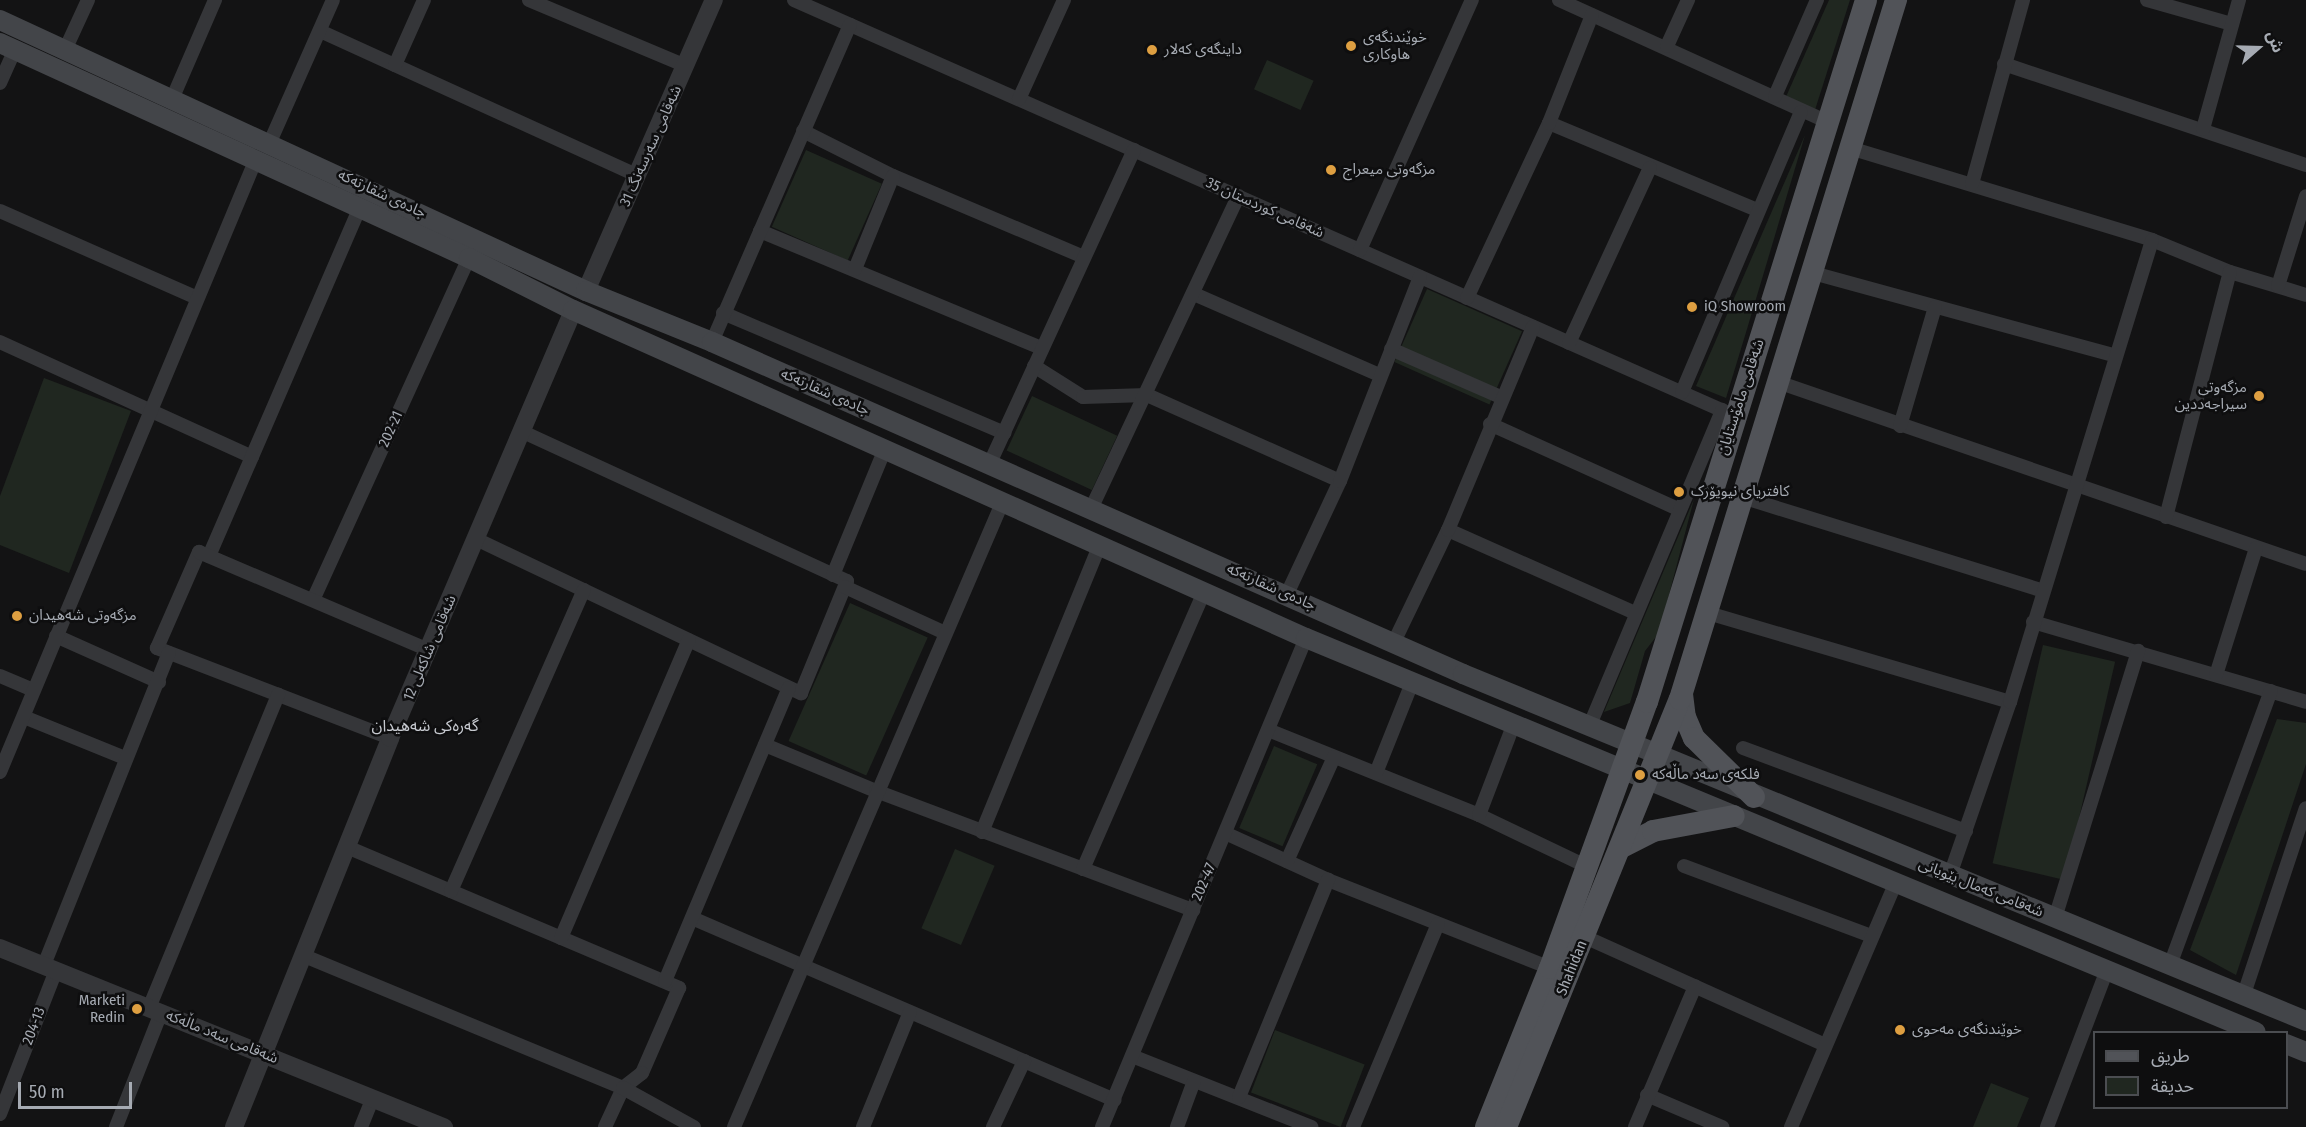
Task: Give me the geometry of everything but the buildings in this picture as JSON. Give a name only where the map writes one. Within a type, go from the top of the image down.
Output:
[{"type":"main road","name":"شەقامی مامۆستایان","points":[[1486,1127],[1551,968],[1586,866],[1623,771],[1729,413],[1828,122],[1866,0]]},
{"type":"main road","name":"شەقامی مامۆستایان","points":[[1646,780],[1682,693],[1708,613],[1896,0]]},
{"type":"main road","name":"جادەی شقارتەکە","points":[[0,20],[173,97],[586,291],[712,342],[1630,746],[1656,754]]},
{"type":"main road","name":"جادەی شقارتەکە","points":[[8,46],[360,207],[573,310],[1306,638],[1513,726],[1599,757],[1623,771],[1646,780]]},
{"type":"main road","points":[[916,462],[925,437]]},
{"type":"main road","points":[[1682,693],[1685,717],[1694,738],[1754,797]]},
{"type":"main road","name":"شەقامی کەمال بێویانی","points":[[1656,754],[1754,797],[2306,1021]]},
{"type":"main road","name":"شەقامی کەمال بێویانی","points":[[1646,780],[2253,1031]]},
{"type":"main road","name":"Shahidan","points":[[1506,1127],[1585,937],[1646,780]]},
{"type":"main road","points":[[1620,848],[1653,831],[1734,816]]},
{"type":"main road","points":[[2209,1014],[2211,994],[2220,988]]},
{"type":"main road","points":[[2288,1045],[2306,1052]]},
{"type":"street","points":[[65,50],[88,0]]},
{"type":"street","points":[[173,97],[215,0]]},
{"type":"street","points":[[270,142],[333,0]]},
{"type":"street","points":[[395,65],[424,0]]},
{"type":"street","points":[[529,0],[686,66]]},
{"type":"street","name":"شەقامی سەرسەنگ 31","points":[[586,291],[714,0]]},
{"type":"street","name":"شەقامی کوردستان 35","points":[[794,0],[1729,413]]},
{"type":"street","points":[[1018,99],[1064,0]]},
{"type":"street","points":[[1360,250],[1472,0]]},
{"type":"street","points":[[1667,46],[1688,0]]},
{"type":"street","points":[[1775,96],[1817,0]]},
{"type":"street","points":[[1972,184],[2023,0]]},
{"type":"street","points":[[2147,0],[2232,24]]},
{"type":"street","points":[[2203,129],[2239,0]]},
{"type":"street","points":[[1564,1],[1775,96],[1801,112],[1828,122]]},
{"type":"street","points":[[1467,297],[1549,123],[1592,15]]},
{"type":"street","points":[[712,342],[850,25]]},
{"type":"street","points":[[320,31],[638,176]]},
{"type":"street","points":[[0,83],[8,46]]},
{"type":"street","points":[[2004,64],[2306,165]]},
{"type":"street","points":[[1682,392],[1757,210],[1801,112]]},
{"type":"street","points":[[1549,123],[1650,168],[1757,210]]},
{"type":"street","points":[[803,131],[893,176],[1084,256]]},
{"type":"street","points":[[1850,148],[2152,240],[2230,272],[2306,295]]},
{"type":"street","points":[[988,465],[1134,150]]},
{"type":"street","points":[[0,772],[256,159]]},
{"type":"street","points":[[1569,343],[1650,168]]},
{"type":"street","points":[[855,269],[893,176]]},
{"type":"street","points":[[1091,509],[1147,395],[1239,196]]},
{"type":"street","points":[[2278,286],[2306,196]]},
{"type":"street","points":[[209,556],[360,207]]},
{"type":"street","points":[[0,211],[197,297]]},
{"type":"street","points":[[760,231],[1041,348]]},
{"type":"street","points":[[1950,875],[2010,702],[2152,240]]},
{"type":"street","name":"202-21","points":[[313,600],[469,258]]},
{"type":"street","points":[[2166,517],[2230,272]]},
{"type":"street","points":[[1813,273],[2116,356]]},
{"type":"street","points":[[1287,594],[1340,481],[1379,375],[1420,277]]},
{"type":"street","points":[[1194,294],[1379,375]]},
{"type":"street","points":[[1900,426],[1935,307]]},
{"type":"street","name":"شەقامی شاکەلی 12","points":[[234,1127],[265,1055],[302,955],[390,738],[573,310]]},
{"type":"street","points":[[723,313],[1004,433]]},
{"type":"street","points":[[1394,642],[1448,530],[1501,397],[1533,327]]},
{"type":"street","points":[[0,342],[252,456]]},
{"type":"street","points":[[1390,349],[1501,397]]},
{"type":"street","points":[[1034,366],[1083,397],[1147,395],[1340,481]]},
{"type":"street","points":[[1778,382],[1900,426],[2306,564]]},
{"type":"street","points":[[1589,727],[1678,510],[1729,413]]},
{"type":"street","points":[[1490,424],[1678,510]]},
{"type":"street","points":[[476,538],[801,693],[847,581],[521,431]]},
{"type":"street","points":[[833,575],[885,449]]},
{"type":"street","points":[[1742,497],[2043,591]]},
{"type":"street","points":[[734,1127],[876,791],[1003,501]]},
{"type":"street","points":[[1448,530],[1635,613]]},
{"type":"street","points":[[982,832],[1100,544]]},
{"type":"street","points":[[2216,675],[2256,548]]},
{"type":"street","points":[[390,738],[157,648],[199,552],[429,650]]},
{"type":"street","points":[[845,587],[945,633]]},
{"type":"street","points":[[451,891],[584,590]]},
{"type":"street","points":[[1083,869],[1204,592]]},
{"type":"street","points":[[1708,613],[2010,702]]},
{"type":"street","points":[[2033,622],[2306,702]]},
{"type":"street","points":[[56,636],[159,682]]},
{"type":"street","name":"202-47","points":[[1102,1127],[1306,638]]},
{"type":"street","points":[[561,938],[689,640]]},
{"type":"street","points":[[2055,918],[2138,651]]},
{"type":"street","name":"204-13","points":[[0,1114],[125,758],[159,682],[169,653]]},
{"type":"street","points":[[0,676],[33,690]]},
{"type":"street","points":[[1376,773],[1412,683]]},
{"type":"street","points":[[665,981],[789,687]]},
{"type":"street","points":[[2169,965],[2271,691]]},
{"type":"street","points":[[116,1127],[155,1010],[278,695]]},
{"type":"street","points":[[24,717],[125,758]]},
{"type":"street","points":[[1479,815],[1513,726]]},
{"type":"street","points":[[1268,730],[1479,815],[1586,866]]},
{"type":"street","points":[[765,745],[982,832],[1192,910]]},
{"type":"street","points":[[1743,748],[1966,831]]},
{"type":"street","points":[[1287,861],[1334,757]]},
{"type":"street","points":[[2243,997],[2306,808]]},
{"type":"street","points":[[1225,833],[1329,880],[1551,968]]},
{"type":"street","points":[[347,847],[679,988],[642,1073],[623,1088],[605,1127]]},
{"type":"street","points":[[1684,866],[1871,936]]},
{"type":"street","points":[[1239,1097],[1329,880]]},
{"type":"street","points":[[1791,1127],[1896,882]]},
{"type":"street","points":[[692,918],[1114,1100]]},
{"type":"street","points":[[1353,1127],[1438,924]]},
{"type":"street","points":[[1585,937],[1825,1045]]},
{"type":"street","name":"شەقامی سەد ماڵەکە","points":[[0,948],[444,1127]]},
{"type":"street","points":[[302,955],[623,1088],[694,1127]]},
{"type":"street","points":[[2046,1127],[2107,970]]},
{"type":"street","points":[[1635,1127],[1695,986]]},
{"type":"street","points":[[863,1127],[910,1012]]},
{"type":"street","points":[[1132,1056],[1311,1127]]},
{"type":"street","points":[[993,1127],[1024,1061]]},
{"type":"street","points":[[1177,1127],[1194,1081]]},
{"type":"street","points":[[1647,1095],[1722,1127]]},
{"type":"street","points":[[361,1127],[373,1098]]},
{"type":"green space","points":[[1829,0],[1850,0],[1814,113],[1785,99]]},
{"type":"green space","points":[[1267,60],[1314,81],[1301,110],[1254,89]]},
{"type":"green space","points":[[1805,135],[1747,329],[1726,398],[1696,386]]},
{"type":"green space","points":[[806,150],[882,184],[848,260],[772,227]]},
{"type":"green space","points":[[1427,289],[1522,331],[1489,404],[1394,362]]},
{"type":"green space","points":[[44,378],[131,411],[69,573],[0,545],[0,496]]},
{"type":"green space","points":[[1032,396],[1117,436],[1092,490],[1007,450]]},
{"type":"green space","points":[[1694,499],[1659,633],[1645,651],[1630,703],[1604,712]]},
{"type":"green space","points":[[850,603],[928,638],[866,776],[789,741]]},
{"type":"green space","points":[[2043,645],[2115,662],[2065,880],[1993,863]]},
{"type":"green space","points":[[2277,719],[2306,723],[2306,764],[2236,975],[2190,950]]},
{"type":"green space","points":[[1274,746],[1317,764],[1282,846],[1239,828]]},
{"type":"green space","points":[[955,849],[995,866],[961,945],[921,928]]},
{"type":"green space","points":[[1275,1030],[1365,1064],[1341,1127],[1251,1093]]},
{"type":"green space","points":[[1991,1083],[2029,1098],[2017,1127],[1973,1127]]},
{"type":"place","name":"خوێندنگەی هاوکاری","points":[[1351,46]]},
{"type":"place","name":"داینگەی کەلار","points":[[1152,50]]},
{"type":"place","name":"مزگەوتی میعراج","points":[[1331,170]]},
{"type":"place","name":"iQ Showroom","points":[[1692,307]]},
{"type":"place","name":"مزگەوتی سیراجەددین","points":[[2259,396]]},
{"type":"place","name":"کافتریای نیویۆرک","points":[[1679,492]]},
{"type":"place","name":"مزگەوتی شەهیدان","points":[[17,616]]},
{"type":"place","name":"فلکەی سەد ماڵەکە","points":[[1640,775]]},
{"type":"place","name":"Marketi Redin","points":[[137,1009]]},
{"type":"place","name":"خوێندنگەی مەحوی","points":[[1900,1030]]},
{"type":"district","name":"گەرەکی شەهیدان","points":[[425,726]]}]
